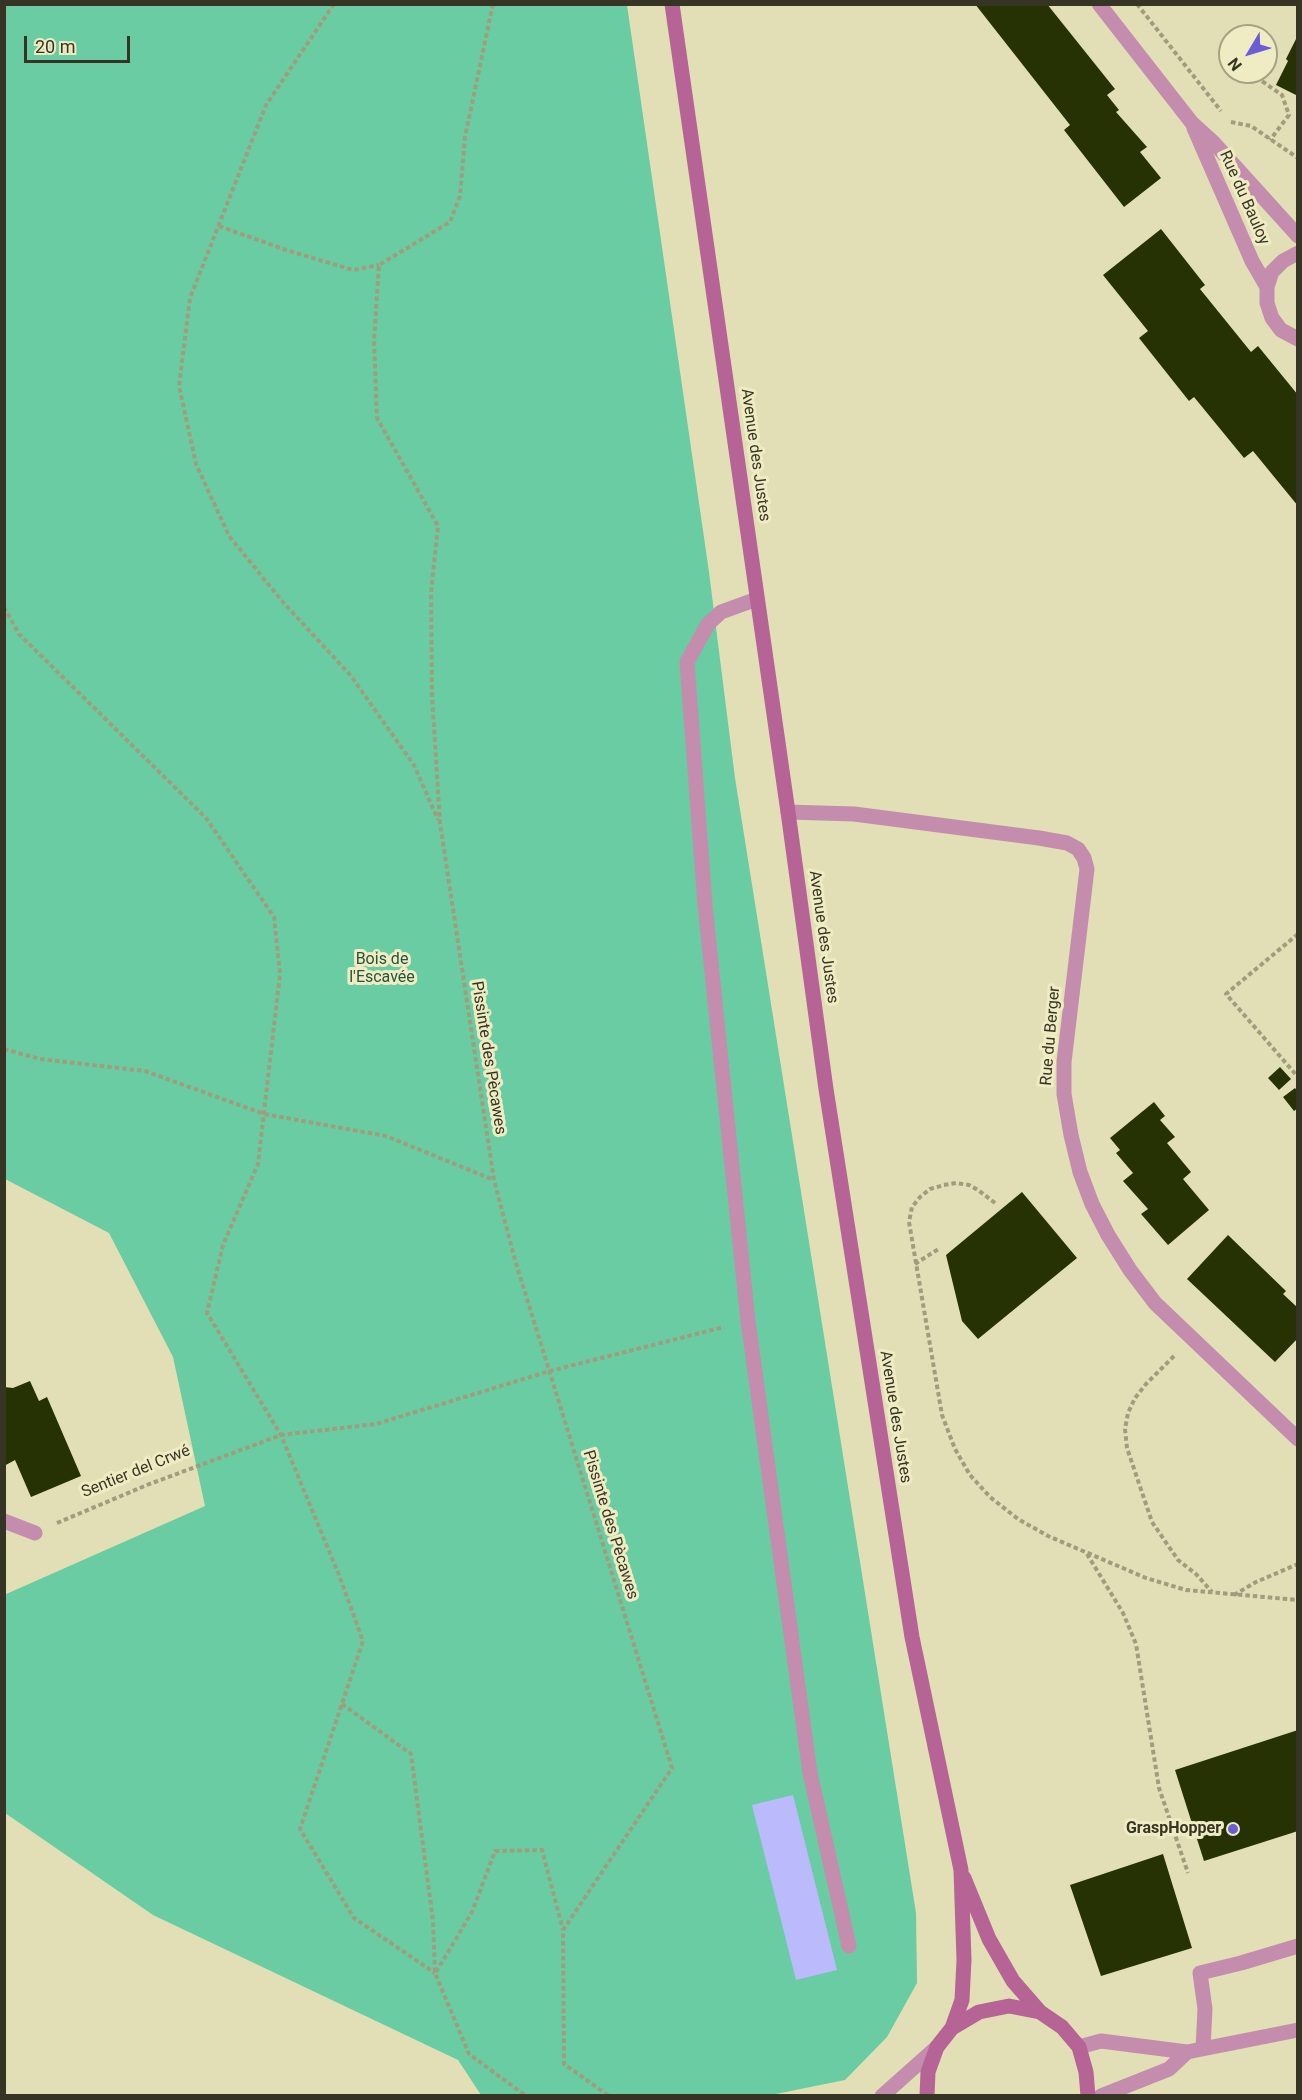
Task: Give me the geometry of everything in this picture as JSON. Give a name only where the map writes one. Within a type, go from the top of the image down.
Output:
[{"type":"main road","name":"Avenue des Justes","points":[[672,4],[826,1089],[912,1637],[961,1870],[964,1960],[962,2000],[952,2028]]},
{"type":"main road","name":"Avenue des Justes","points":[[961,1870],[989,1939],[1013,1981],[1040,2012]]},
{"type":"main road","points":[[927,2096],[928,2072],[937,2047],[952,2028],[979,2012],[1009,2006],[1040,2012],[1062,2027],[1079,2048],[1086,2072],[1089,2096]]},
{"type":"street","name":"Rue du Bauloy","points":[[1099,4],[1191,123],[1213,142],[1298,236]]},
{"type":"street","name":"Rue du Bauloy","points":[[1191,123],[1252,261],[1267,287]]},
{"type":"street","points":[[1298,253],[1283,261],[1272,273],[1267,287],[1267,303],[1272,318],[1281,330],[1298,339]]},
{"type":"street","points":[[757,599],[721,612],[708,624],[687,662],[705,905],[748,1322],[810,1773],[849,1946]]},
{"type":"street","name":"Rue du Berger","points":[[788,812],[855,814],[1039,838],[1067,843],[1078,849],[1088,869],[1064,1062],[1064,1094],[1080,1172],[1092,1204],[1108,1235],[1130,1270],[1155,1303],[1298,1439]]},
{"type":"street","points":[[4,1521],[35,1533]]},
{"type":"street","points":[[1203,2048],[1204,2009],[1200,1973],[1298,1946]]},
{"type":"street","points":[[1079,2048],[1101,2042],[1187,2052],[1298,2030]]},
{"type":"street","points":[[882,2096],[937,2047]]},
{"type":"street","points":[[1101,2096],[1169,2068],[1187,2052]]},
{"type":"path","points":[[333,4],[266,105],[190,298],[179,386],[196,464],[229,536],[282,601],[351,676],[414,765],[440,824]]},
{"type":"path","points":[[219,226],[286,250],[353,270],[379,265],[450,222],[460,196],[465,137],[494,4]]},
{"type":"path","points":[[1137,4],[1222,113]]},
{"type":"path","points":[[1266,84],[1282,95],[1289,115],[1270,140]]},
{"type":"path","points":[[1237,131],[1230,122],[1251,126],[1298,158]]},
{"type":"path","name":"Pissinte des Pècawes","points":[[379,265],[374,341],[377,418],[438,526],[431,593],[431,627],[432,694],[440,824],[494,1180],[516,1260],[672,1768],[563,1930]]},
{"type":"path","points":[[4,607],[19,634],[206,818],[274,917],[280,974],[258,1164],[223,1245],[207,1312],[281,1435],[339,1575],[363,1641],[300,1829],[354,1918],[435,1972]]},
{"type":"path","points":[[1298,934],[1226,994],[1298,1077]]},
{"type":"path","points":[[4,1049],[39,1059],[145,1071],[264,1114],[386,1136],[494,1180]]},
{"type":"path","points":[[995,1203],[969,1185],[956,1183],[930,1189],[920,1197],[912,1207],[909,1222],[942,1415],[955,1449],[970,1475],[990,1497],[1018,1519],[1087,1554],[1146,1578],[1186,1590],[1298,1600]]},
{"type":"path","points":[[915,1264],[940,1248]]},
{"type":"path","name":"Sentier del Crwé","points":[[35,1533],[147,1485],[281,1435],[376,1424],[550,1371],[748,1322]]},
{"type":"path","points":[[1192,1338],[1135,1398],[1128,1413],[1125,1429],[1127,1448],[1152,1522],[1178,1560],[1212,1592]]},
{"type":"path","points":[[1087,1554],[1126,1619],[1136,1644],[1159,1788],[1188,1873]]},
{"type":"path","points":[[1234,1594],[1298,1564]]},
{"type":"path","points":[[342,1704],[411,1755],[433,1921],[435,1972],[469,2054],[526,2096]]},
{"type":"path","points":[[435,1972],[472,1912],[495,1851],[542,1850],[563,1930],[564,2064],[609,2096]]},
{"type":"green space","name":"Bois de l'Escavée","points":[[5,5],[627,5],[709,572],[735,778],[916,1913],[917,1983],[887,2037],[845,2080],[766,2096],[481,2095],[458,2060],[153,1915],[5,1813],[4,1595],[205,1506],[173,1357],[109,1233],[5,1179]]},
{"type":"water","points":[[793,1795],[837,1970],[796,1980],[752,1805]]},
{"type":"building","points":[[975,4],[1047,4],[1115,89],[1107,95],[1119,110],[1116,112],[1147,147],[1140,152],[1161,178],[1124,207],[1064,130],[1070,125]]},
{"type":"building","points":[[1298,35],[1298,96],[1276,85],[1288,61],[1286,59]]},
{"type":"building","points":[[1161,229],[1205,285],[1200,289],[1251,352],[1258,346],[1298,395],[1298,506],[1253,451],[1244,458],[1194,397],[1189,401],[1139,338],[1148,331],[1103,275]]},
{"type":"building","points":[[1280,1067],[1291,1079],[1279,1090],[1268,1078]]},
{"type":"building","points":[[1295,1088],[1298,1092],[1298,1108],[1294,1111],[1283,1097]]},
{"type":"building","points":[[1154,1102],[1165,1116],[1160,1120],[1175,1137],[1167,1143],[1191,1172],[1183,1179],[1209,1210],[1168,1245],[1141,1214],[1148,1209],[1123,1181],[1133,1173],[1116,1153],[1120,1150],[1110,1138]]},
{"type":"building","points":[[1022,1192],[1077,1258],[978,1339],[962,1321],[946,1255]]},
{"type":"building","points":[[1228,1235],[1286,1291],[1283,1294],[1298,1308],[1298,1338],[1275,1362],[1187,1279]]},
{"type":"building","points":[[30,1381],[39,1401],[47,1397],[81,1476],[31,1497],[15,1460],[4,1466],[4,1387],[13,1388]]},
{"type":"building","points":[[1298,1730],[1298,1831],[1204,1861],[1175,1770]]},
{"type":"building","points":[[1163,1854],[1192,1948],[1101,1976],[1070,1885]]},
{"type":"place","name":"GraspHopper","points":[[1233,1829]]}]
